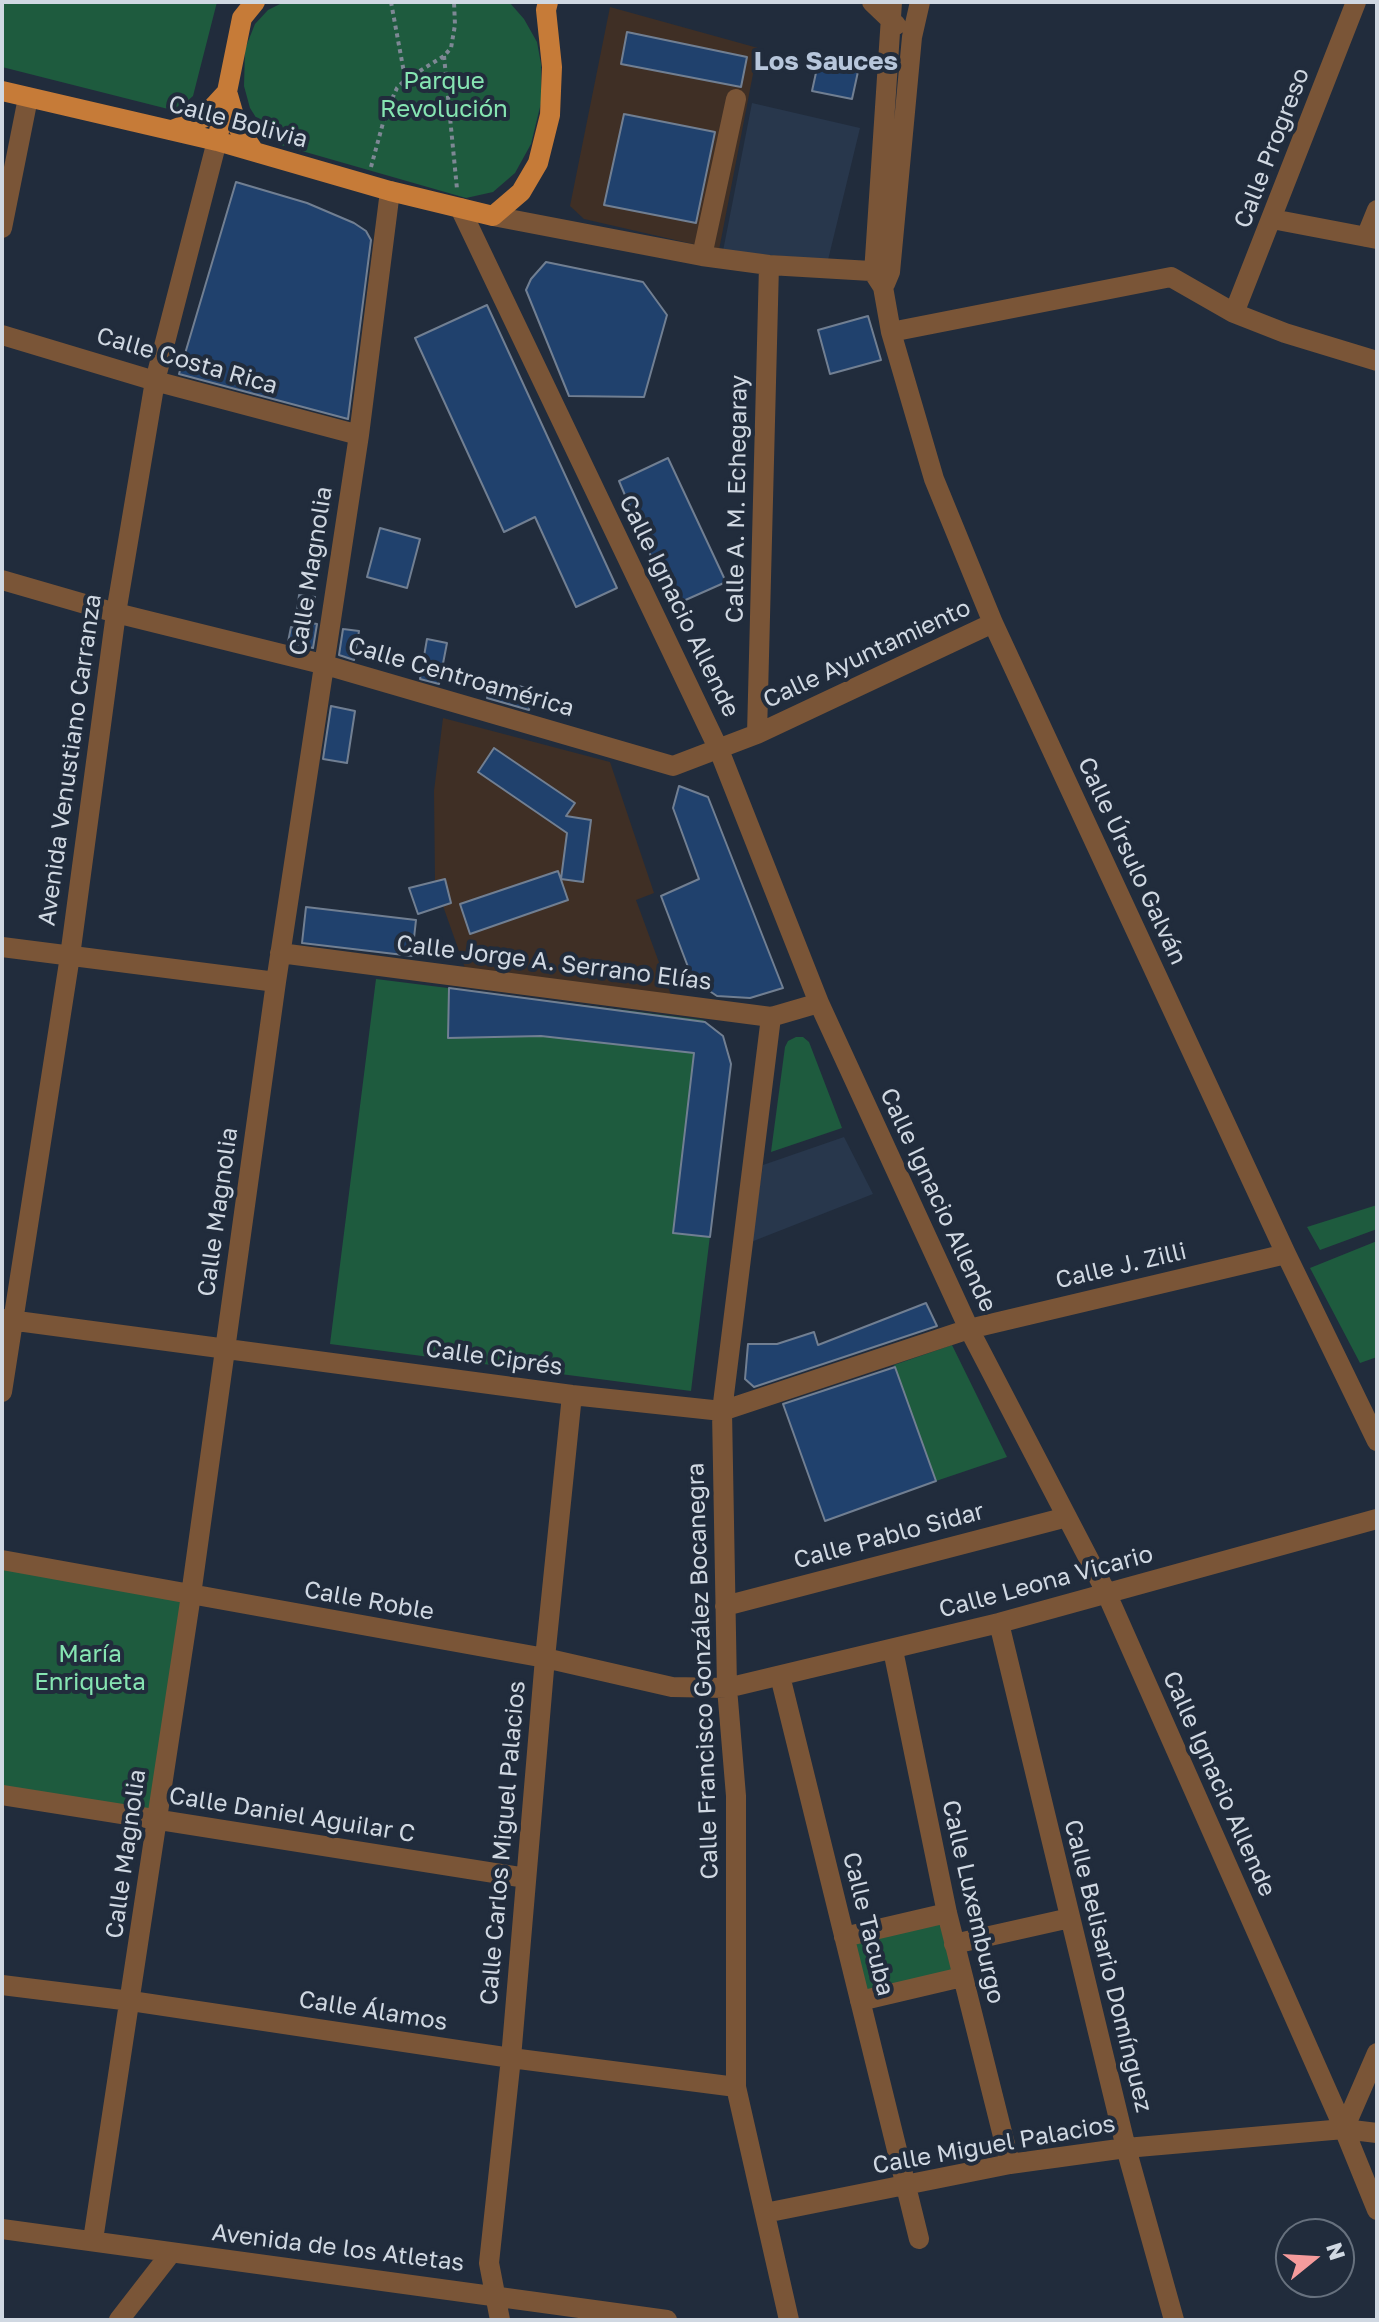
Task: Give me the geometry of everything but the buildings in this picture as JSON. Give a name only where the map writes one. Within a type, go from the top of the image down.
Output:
[{"type":"main road","points":[[217,141],[242,18],[255,2]]},
{"type":"main road","points":[[493,216],[521,192],[538,163],[550,115],[552,67],[545,5]]},
{"type":"main road","name":"Calle Bolivia","points":[[2,91],[217,141],[390,191],[493,216]]},
{"type":"main road","points":[[172,130],[203,118],[227,91]]},
{"type":"main road","points":[[227,91],[237,126],[254,151]]},
{"type":"street","points":[[872,2],[891,11],[912,37]]},
{"type":"street","name":"Calle Úrsulo Galván","points":[[882,277],[912,37],[920,2]]},
{"type":"street","name":"Calle Progreso","points":[[1234,313],[1356,2]]},
{"type":"street","name":"Calle Úrsulo Galván","points":[[891,11],[882,277],[891,332],[934,479],[993,623],[1286,1254],[1377,1441]]},
{"type":"street","points":[[2,228],[28,98]]},
{"type":"street","points":[[702,256],[736,99]]},
{"type":"street","name":"Avenida Venustiano Carranza","points":[[2,1392],[8,1320],[70,956],[116,613],[155,381],[217,141]]},
{"type":"street","name":"Calle Magnolia","points":[[93,2240],[191,1595],[280,953],[359,435],[390,191]]},
{"type":"street","name":"Calle Ignacio Allende","points":[[460,208],[719,750],[819,1003],[969,1329],[1106,1592],[1377,2210]]},
{"type":"street","points":[[1272,219],[1372,238],[1377,210]]},
{"type":"street","points":[[493,216],[702,256],[882,277]]},
{"type":"street","name":"Calle A. M. Echegaray","points":[[757,734],[769,265]]},
{"type":"street","points":[[891,332],[1171,277],[1234,313],[1285,333],[1377,361]]},
{"type":"street","name":"Calle Costa Rica","points":[[2,335],[155,381],[359,435]]},
{"type":"street","name":"Calle Centroamérica","points":[[2,580],[116,613],[322,664],[673,766],[719,750]]},
{"type":"street","name":"Calle Ayuntamiento","points":[[719,750],[993,623]]},
{"type":"street","points":[[2,947],[276,982]]},
{"type":"street","name":"Calle Jorge A. Serrano Elías","points":[[280,953],[771,1017],[819,1003]]},
{"type":"street","name":"Calle Francisco González Bocanegra","points":[[771,1017],[722,1411],[727,1688],[736,1796],[736,2087],[789,2320]]},
{"type":"street","name":"Calle J. Zilli","points":[[969,1329],[1286,1254]]},
{"type":"street","name":"Calle Ciprés","points":[[8,1320],[572,1395],[722,1411],[969,1329]]},
{"type":"street","name":"Calle Carlos Miguel Palacios","points":[[500,2320],[489,2263],[572,1395]]},
{"type":"street","name":"Calle Pablo Sidar","points":[[725,1606],[1067,1517]]},
{"type":"street","name":"Calle Leona Vicario","points":[[727,1688],[999,1623],[1377,1519]]},
{"type":"street","name":"Calle Roble","points":[[2,1560],[545,1658],[672,1687],[727,1688]]},
{"type":"street","name":"Calle Belisario Domínguez","points":[[999,1623],[1126,2148],[1174,2320]]},
{"type":"street","name":"Calle Luxemburgo","points":[[893,1650],[954,1944],[1010,2164]]},
{"type":"street","name":"Calle Tacuba","points":[[780,1676],[919,2239]]},
{"type":"street","name":"Calle Daniel Aguilar C","points":[[2,1795],[526,1878]]},
{"type":"street","points":[[844,1937],[947,1913]]},
{"type":"street","points":[[954,1944],[1070,1918]]},
{"type":"street","points":[[860,2001],[962,1977]]},
{"type":"street","name":"Calle Álamos","points":[[2,1985],[736,2087]]},
{"type":"street","points":[[1344,2129],[1377,2053]]},
{"type":"street","name":"Calle Miguel Palacios","points":[[765,2213],[1010,2164],[1126,2148],[1344,2129],[1377,2133]]},
{"type":"street","name":"Avenida de los Atletas","points":[[2,2229],[667,2320]]},
{"type":"street","points":[[119,2320],[171,2253]]},
{"type":"path","points":[[391,2],[405,80]]},
{"type":"path","points":[[377,147],[386,112],[397,88],[451,48],[455,25],[454,2]]},
{"type":"path","points":[[444,56],[460,208]]},
{"type":"shaded area","points":[[610,7],[758,48],[719,250],[584,219],[570,206]]},
{"type":"shaded area","points":[[752,103],[860,128],[828,260],[723,251]]},
{"type":"shaded area","points":[[443,718],[610,762],[654,893],[636,900],[671,995],[465,968],[443,906],[418,914],[409,888],[435,881],[434,791]]},
{"type":"shaded area","points":[[844,1137],[873,1194],[751,1242],[763,1165]]},
{"type":"green space","points":[[2,2],[217,2],[193,96],[176,111],[2,67]]},
{"type":"green space","name":"Parque Revolución","points":[[284,2],[510,3],[524,19],[537,42],[541,64],[541,103],[531,144],[515,173],[493,192],[466,198],[281,145],[262,127],[250,108],[244,86],[245,49],[255,24],[268,10]]},
{"type":"green space","points":[[376,979],[703,1020],[723,1036],[731,1064],[691,1391],[330,1344]]},
{"type":"green space","points":[[803,1037],[809,1042],[842,1128],[771,1152],[785,1047],[788,1041]]},
{"type":"green space","points":[[1377,1205],[1377,1229],[1320,1250],[1307,1227]]},
{"type":"green space","points":[[1377,1241],[1377,1357],[1360,1363],[1310,1268]]},
{"type":"green space","points":[[952,1345],[1007,1457],[936,1481],[894,1365]]},
{"type":"green space","name":"María Enriqueta","points":[[2,1560],[191,1595],[157,1820],[2,1795]]},
{"type":"green space","points":[[944,1917],[959,1975],[862,1998],[847,1939]]},
{"type":"district","name":"Los Sauces","points":[[826,62]]}]
